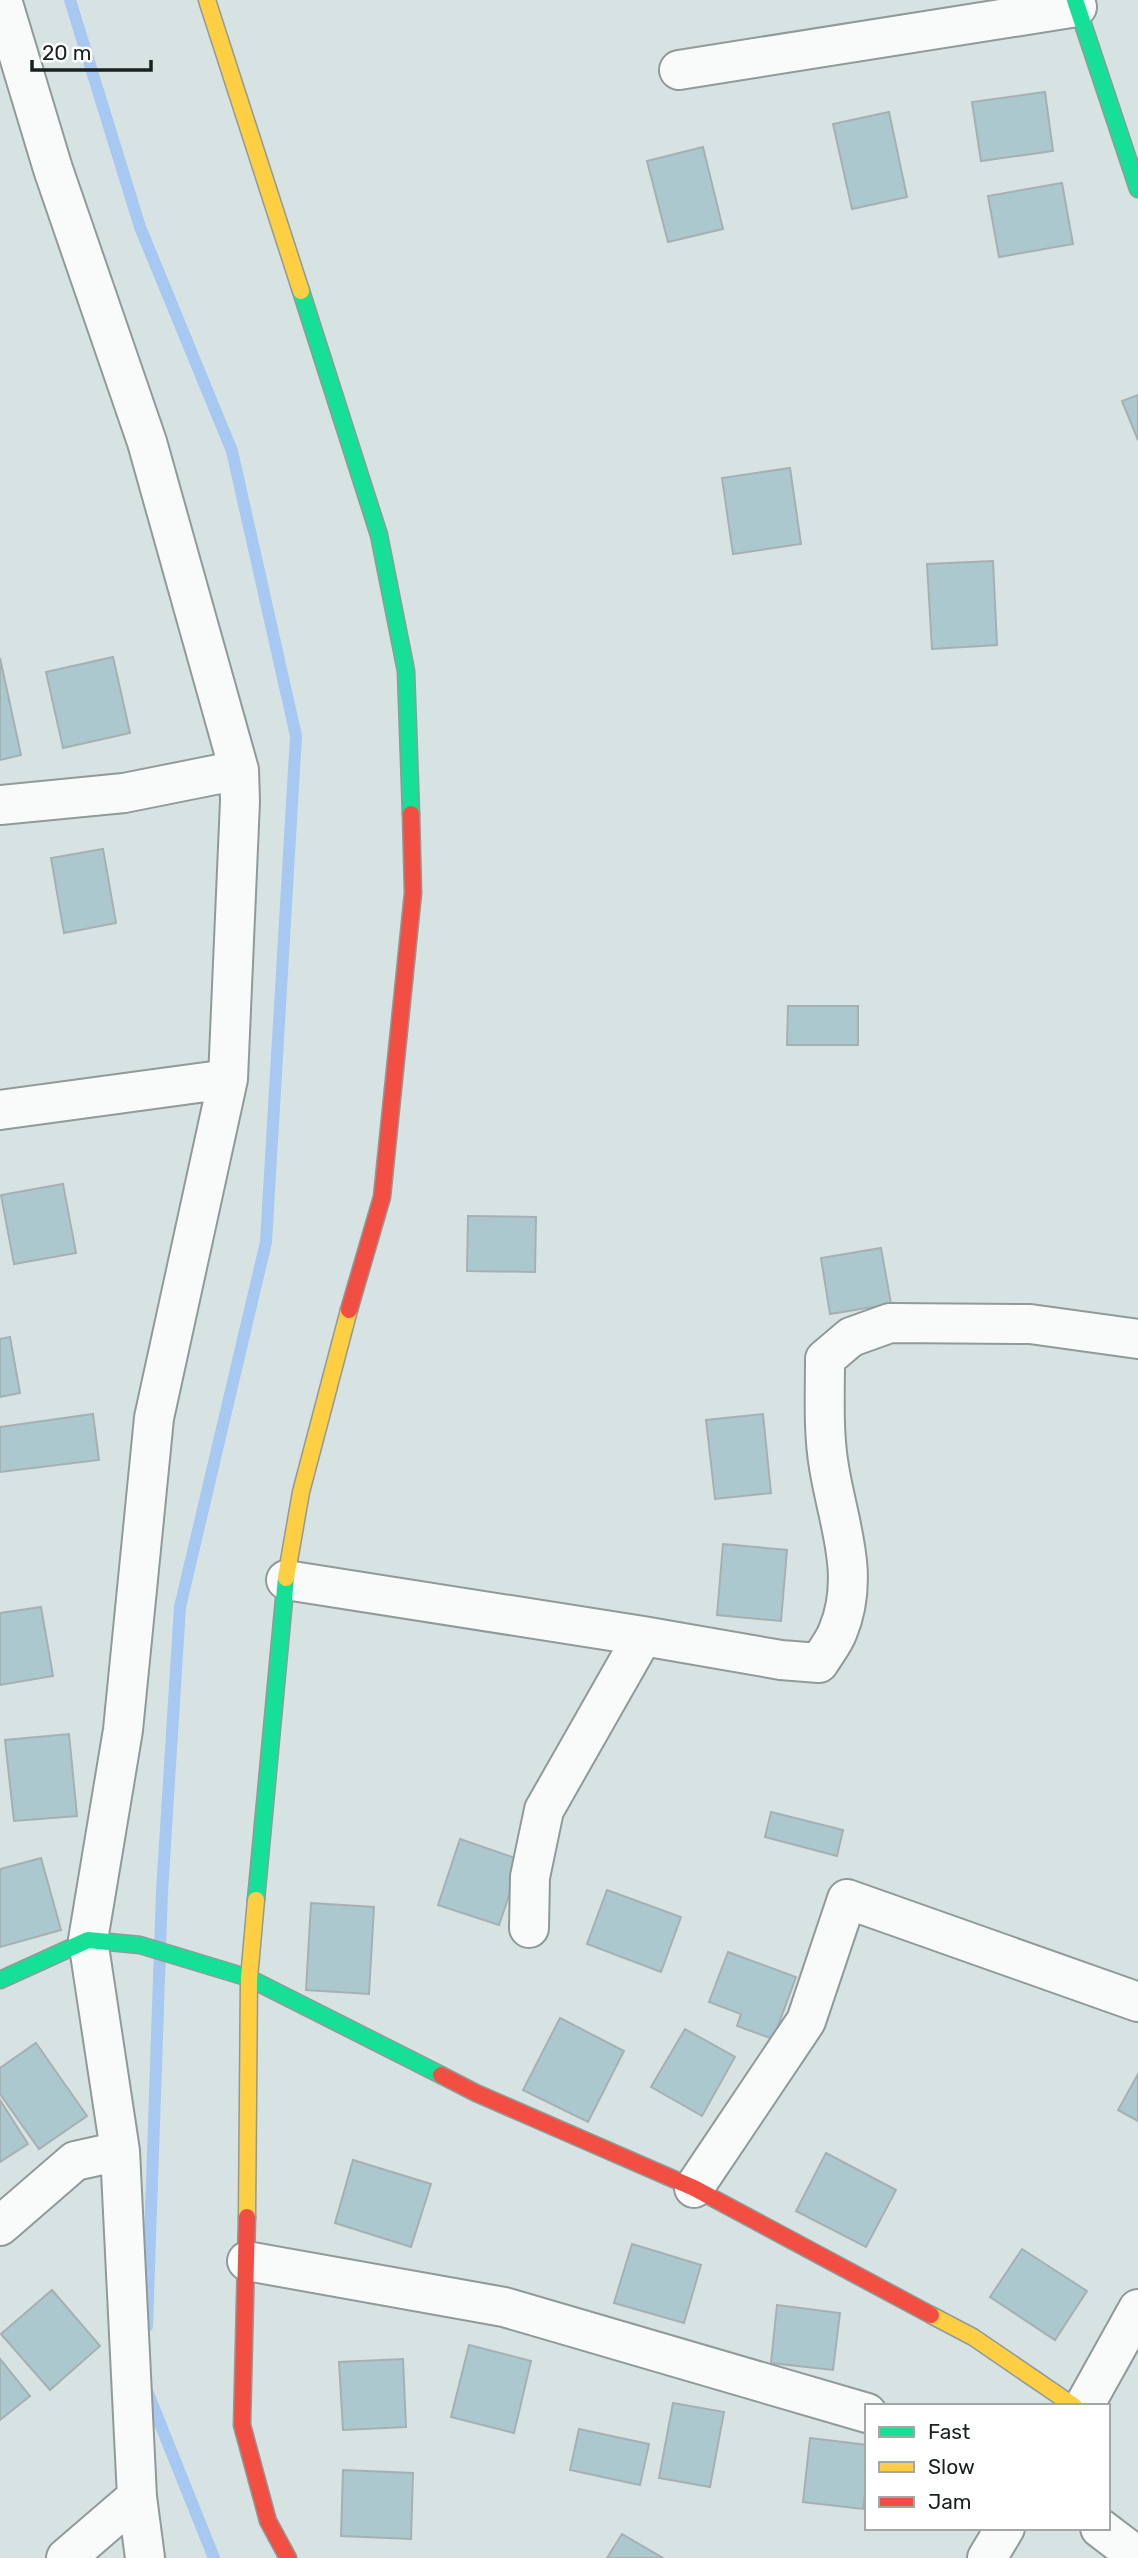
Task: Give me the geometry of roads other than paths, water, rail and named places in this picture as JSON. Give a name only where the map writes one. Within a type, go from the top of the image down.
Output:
[{"type":"street","points":[[2,0],[53,169],[147,442],[239,770],[240,801],[228,1079],[154,1418],[123,1730],[88,1940],[120,2151],[137,2497],[145,2558]]},
{"type":"street","points":[[207,0],[379,535],[406,671],[413,893],[382,1197],[340,1342],[301,1492],[286,1580],[249,1978],[247,2261],[242,2425],[268,2521],[288,2558]]},
{"type":"street","points":[[679,70],[1076,3],[1138,189]]},
{"type":"street","points":[[0,805],[124,793],[239,770]]},
{"type":"street","points":[[0,1110],[228,1079]]},
{"type":"street","points":[[286,1580],[781,1660],[819,1663],[838,1632],[850,1584],[843,1528],[829,1466],[824,1415],[825,1359],[851,1337],[890,1323],[1030,1324],[1138,1339]]},
{"type":"street","points":[[529,1928],[530,1877],[544,1810],[643,1636]]},
{"type":"street","points":[[695,2188],[806,2021],[847,1899],[1138,2002]]},
{"type":"street","points":[[0,1979],[88,1940],[140,1945],[249,1978],[477,2093],[695,2188],[973,2337],[1071,2404]]},
{"type":"street","points":[[0,2226],[75,2161],[120,2151]]},
{"type":"street","points":[[247,2261],[504,2307],[865,2412]]},
{"type":"street","points":[[1085,2404],[1138,2309]]},
{"type":"street","points":[[66,2558],[137,2497]]},
{"type":"street","points":[[987,2558],[1004,2530]]},
{"type":"street","points":[[1103,2530],[1138,2557]]},
{"type":"waterway","points":[[70,0],[140,227],[232,451],[296,736],[266,1242],[180,1607],[162,1892],[147,2326]]},
{"type":"waterway","points":[[145,2386],[214,2558]]}]
